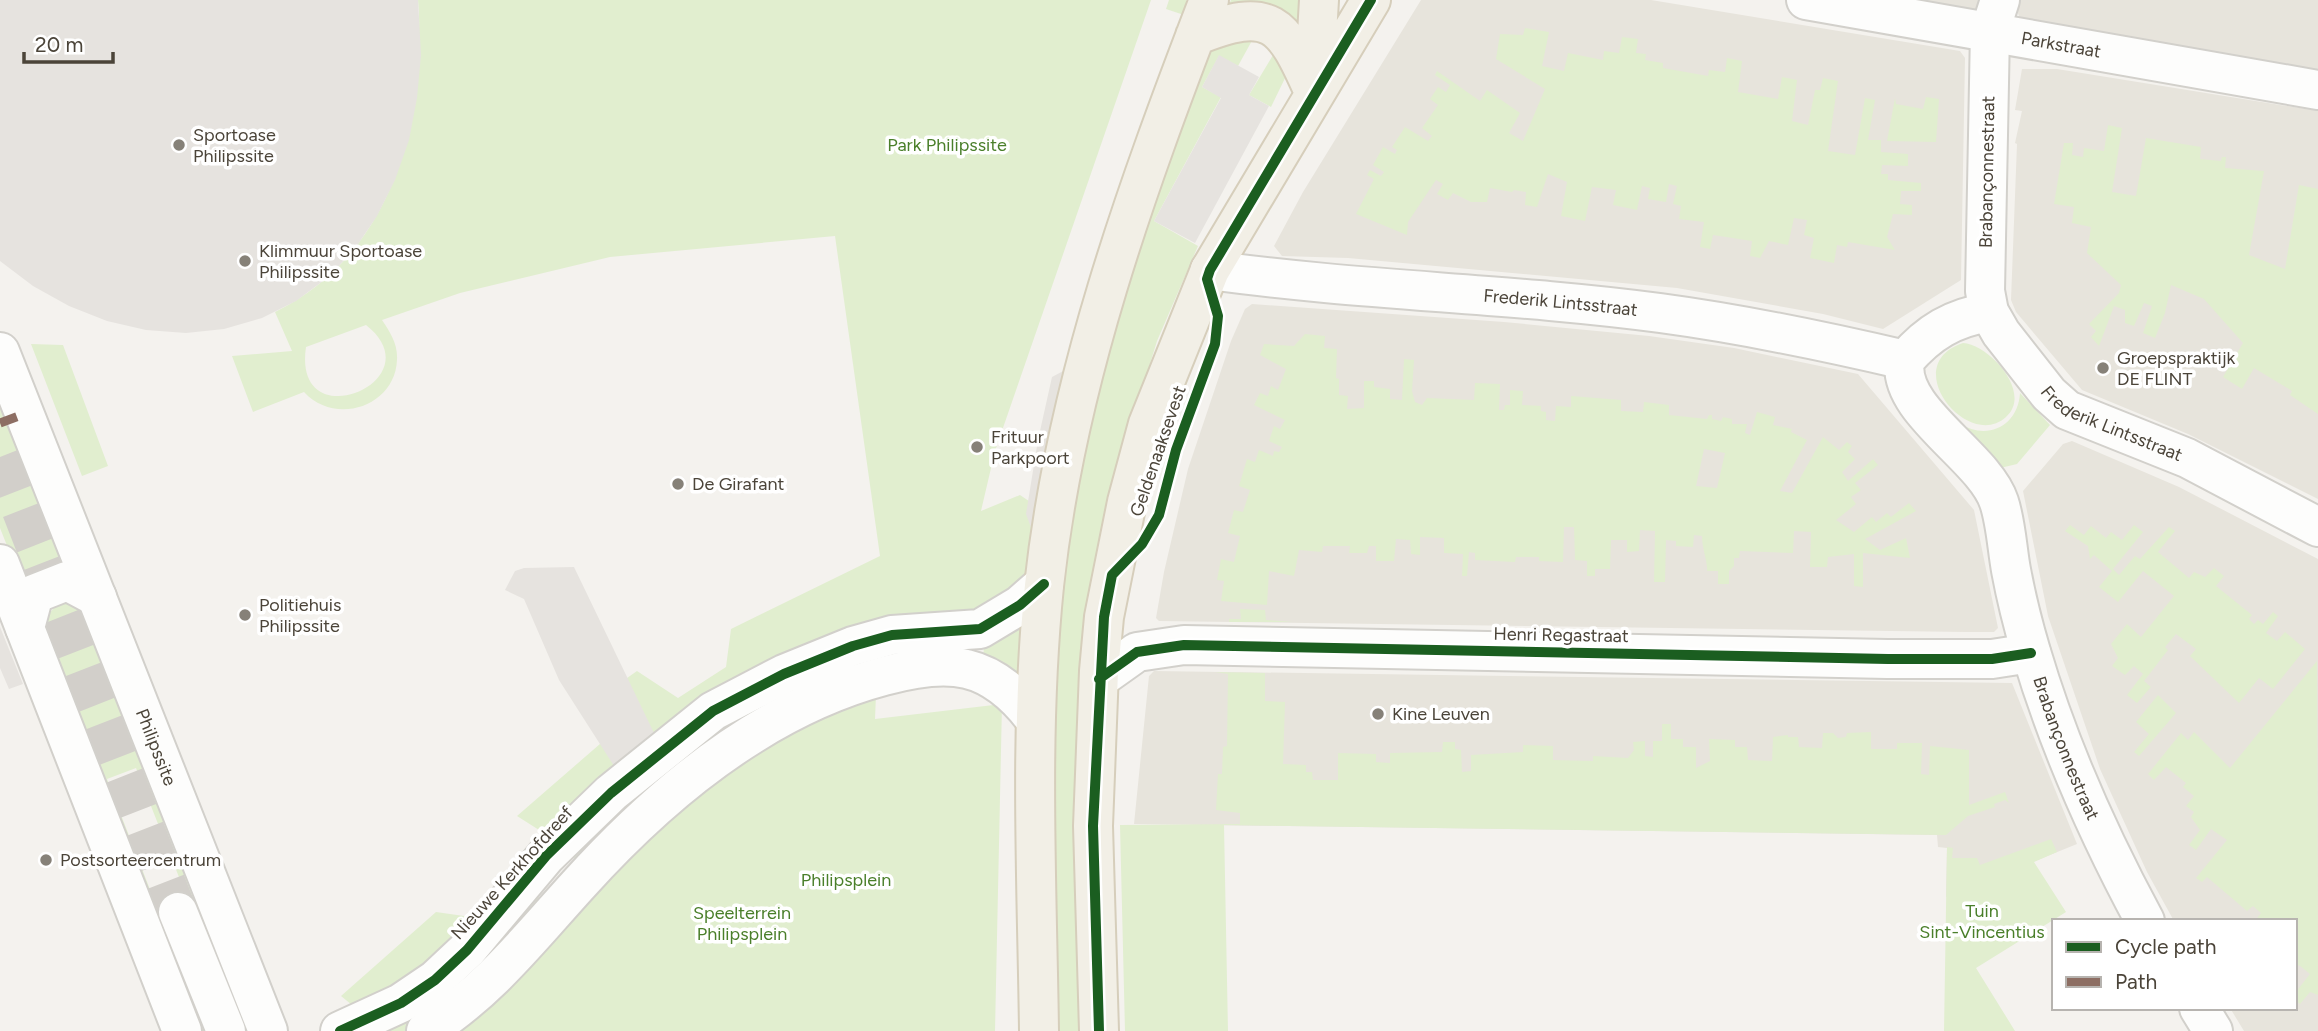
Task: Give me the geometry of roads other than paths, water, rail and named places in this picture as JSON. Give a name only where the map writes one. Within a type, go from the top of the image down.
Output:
[{"type":"main road","points":[[1314,92],[1318,0]]},
{"type":"main road","name":"Geldenaaksevest","points":[[1099,1031],[1093,826],[1099,679],[1104,617],[1127,502],[1148,424],[1210,270],[1371,0]]},
{"type":"main road","points":[[1039,1031],[1034,717],[1044,584],[1062,473],[1100,307],[1159,129],[1204,10],[1262,21],[1275,28],[1296,50],[1314,92]]},
{"type":"street","name":"Parkstraat","points":[[1806,0],[1995,16],[2318,90]]},
{"type":"street","name":"Brabançonnestraat","points":[[1989,312],[1985,291],[1995,16]]},
{"type":"street","name":"Frederik Lintsstraat","points":[[1210,270],[1286,281],[1659,313],[1742,325],[1905,360]]},
{"type":"street","points":[[1905,360],[1937,329],[1963,317],[1989,312]]},
{"type":"street","name":"Frederik Lintsstraat","points":[[1989,312],[2013,351],[2049,394],[2067,410],[2187,458],[2318,527]]},
{"type":"street","name":"Philipssite","points":[[0,352],[268,1031]]},
{"type":"street","name":"Brabançonnestraat","points":[[1905,360],[1904,375],[1909,388],[1937,426],[1992,487],[2000,502],[2013,582],[2031,653],[2092,820],[2144,919]]},
{"type":"street","points":[[0,564],[182,1031]]},
{"type":"street","points":[[25,628],[34,594],[67,582],[97,597]]},
{"type":"street","name":"Nieuwe Kerkhofdreef","points":[[340,1031],[401,1003],[435,980],[467,950],[538,865],[611,793],[713,711],[784,674],[853,646],[892,635],[980,629],[1020,605],[1044,584]]},
{"type":"street","name":"Henri Regastraat","points":[[1099,679],[1137,652],[1184,645],[1888,659],[1992,659],[2031,653]]},
{"type":"street","points":[[426,1031],[463,1007],[495,979],[571,893],[668,798],[763,727],[866,681],[902,671],[976,669],[1015,694],[1034,717]]},
{"type":"street","points":[[644,766],[668,798]]},
{"type":"street","points":[[538,865],[571,893]]},
{"type":"street","points":[[141,926],[215,898]]},
{"type":"street","points":[[178,912],[226,1031]]},
{"type":"street","points":[[2200,1010],[2213,1031]]},
{"type":"tunnel","points":[[0,457],[178,912]]},
{"type":"place","name":"Sportoase Philipssite","points":[[179,145]]},
{"type":"place","name":"Klimmuur Sportoase Philipssite","points":[[245,261]]},
{"type":"place","name":"Groepspraktijk DE FLINT","points":[[2103,368]]},
{"type":"place","name":"Frituur Parkpoort","points":[[977,447]]},
{"type":"place","name":"De Girafant","points":[[678,484]]},
{"type":"place","name":"Politiehuis Philipssite","points":[[245,615]]},
{"type":"place","name":"Kine Leuven","points":[[1378,714]]},
{"type":"place","name":"Postsorteercentrum","points":[[46,860]]},
{"type":"park label","name":"Park Philipssite","points":[[947,145]]},
{"type":"park label","name":"Philipsplein","points":[[846,880]]},
{"type":"park label","name":"Tuin Sint-Vincentius","points":[[1982,921]]},
{"type":"park label","name":"Speelterrein Philipsplein","points":[[742,923]]}]
